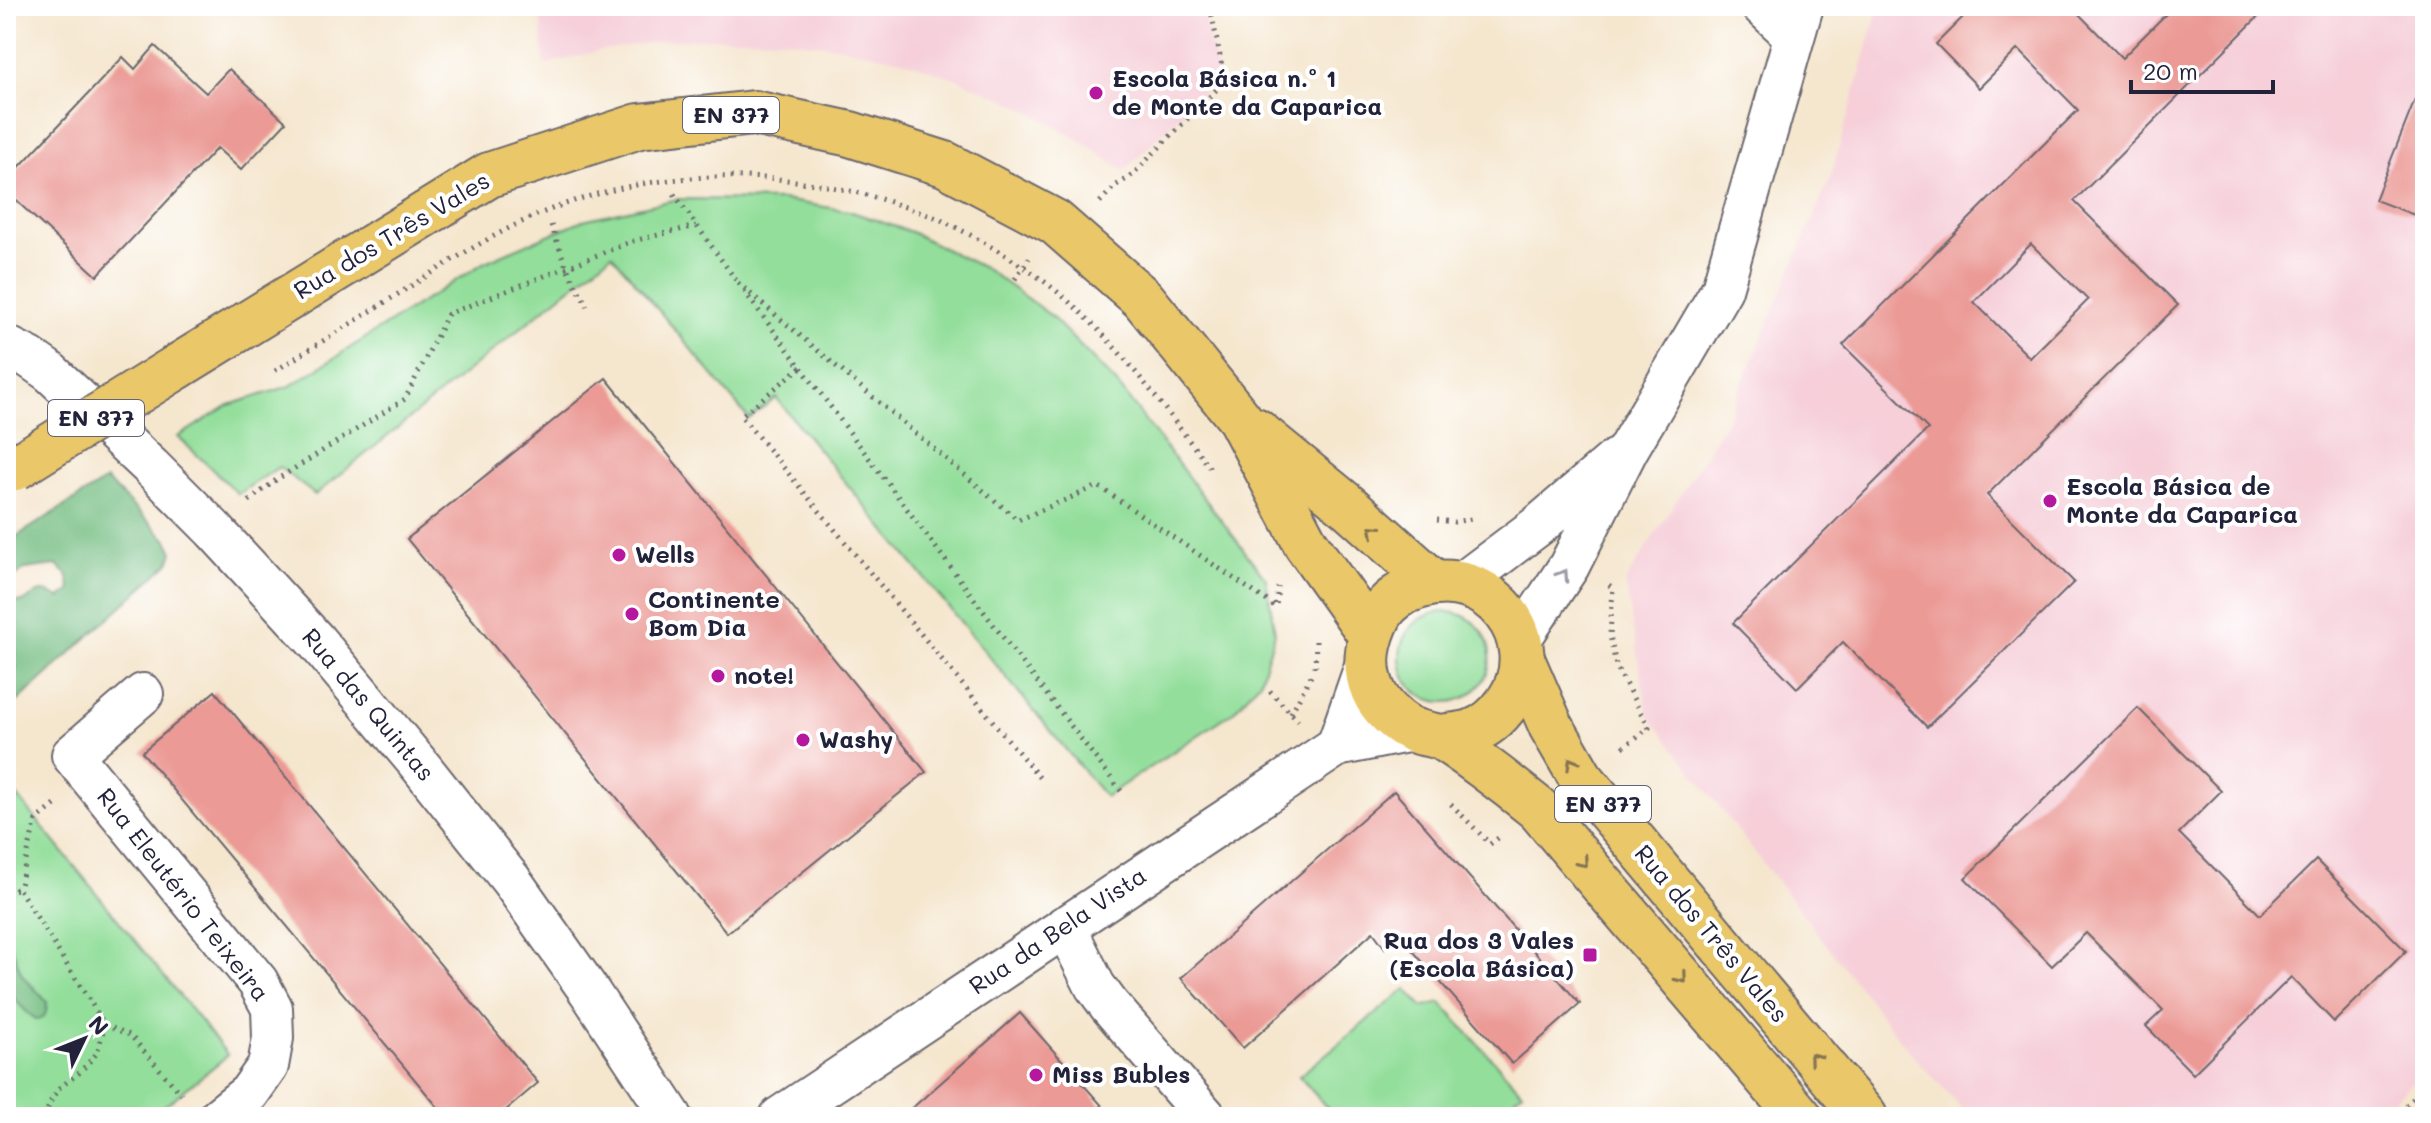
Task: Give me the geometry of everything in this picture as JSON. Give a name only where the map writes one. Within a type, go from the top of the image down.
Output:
[{"type":"main road","name":"Rua dos Três Vales","points":[[10,471],[489,175],[639,126],[754,113],[850,134],[945,164],[1055,222],[1143,299],[1240,419],[1306,544],[1368,648],[1373,691],[1389,714],[1492,771],[1538,809],[1800,1117]]},
{"type":"main road","name":"Rua dos Três Vales","points":[[1240,419],[1447,582],[1488,594],[1508,614],[1551,726],[1581,778],[1865,1117]]},
{"type":"main road","points":[[1368,648],[1383,609],[1405,591],[1447,582]]},
{"type":"main road","points":[[1427,734],[1472,732],[1499,715],[1516,690],[1521,650]]},
{"type":"street","points":[[1521,650],[1569,566],[1628,449],[1722,289],[1798,20],[1762,6]]},
{"type":"street","name":"Rua das Quintas","points":[[6,346],[50,372],[213,529],[316,641],[511,880],[672,1117]]},
{"type":"street","points":[[1447,582],[1539,525],[1628,449]]},
{"type":"street","points":[[1337,746],[1368,648]]},
{"type":"street","name":"Rua Eleutério Teixeira","points":[[143,694],[72,755],[258,982],[272,1008],[273,1038],[268,1066],[249,1093],[204,1111]]},
{"type":"street","name":"Rua da Bela Vista","points":[[780,1117],[1337,746],[1427,734]]},
{"type":"street","points":[[1065,926],[1095,986],[1109,1005],[1206,1117]]},
{"type":"path","points":[[1015,279],[1055,222],[1104,200],[1225,81],[1210,6]]},
{"type":"path","points":[[275,371],[491,236],[558,206],[624,187],[666,181],[699,177],[774,177],[865,194],[945,221],[1023,267],[1089,321],[1120,355],[1215,475]]},
{"type":"path","points":[[674,194],[1124,795]]},
{"type":"path","points":[[551,225],[566,266],[587,306]]},
{"type":"path","points":[[213,529],[276,480],[405,399],[448,314],[633,241],[697,226]]},
{"type":"path","points":[[801,367],[741,416],[1043,782]]},
{"type":"path","points":[[1291,714],[1315,669],[1317,637]]},
{"type":"path","points":[[90,776],[36,820],[19,889],[105,1025],[130,1035],[204,1111]]},
{"type":"path","points":[[6,890],[19,889]]},
{"type":"path","points":[[46,1117],[49,1104],[59,1088],[79,1073],[97,1053],[105,1025]]},
{"type":"path","points":[[2395,1117],[2425,1091]]},
{"type":"shaded area","name":"Escola Básica n.º 1 de Monte da Caparica","points":[[540,6],[1201,6],[1219,77],[1124,171],[1073,136],[1018,105],[960,80],[901,60],[840,47],[781,39],[661,41],[602,50],[544,65]]},
{"type":"shaded area","name":"Escola Básica de Monte da Caparica","points":[[1879,6],[2425,6],[2425,1070],[2377,1117],[1970,1117],[1913,1056],[1648,715],[1625,582],[1727,420],[1831,176]]},
{"type":"green space","points":[[678,199],[783,200],[849,211],[911,232],[986,269],[1050,315],[1118,385],[1266,579],[1275,633],[1260,681],[1233,712],[1105,797],[776,398],[749,419],[612,254],[315,495],[279,467],[238,494],[178,437],[229,405],[290,386],[485,262],[583,220]]},
{"type":"green space","points":[[106,480],[167,540],[173,552],[169,563],[6,712],[6,675],[16,669],[16,653],[6,649],[6,600],[23,602],[37,593],[45,592],[60,598],[71,590],[67,574],[56,565],[25,569],[16,576],[6,572],[6,543]]},
{"type":"green space","points":[[1445,612],[1462,615],[1477,625],[1487,640],[1490,657],[1487,674],[1477,689],[1462,699],[1445,702],[1428,699],[1413,689],[1403,674],[1400,657],[1403,640],[1413,625],[1428,615]]},
{"type":"green space","points":[[6,782],[228,1055],[151,1117],[6,1117]]},
{"type":"green space","points":[[6,939],[22,975],[47,1002],[41,1019],[29,1014],[6,989]]},
{"type":"green space","points":[[1406,989],[1423,1007],[1441,1003],[1522,1092],[1492,1117],[1335,1117],[1299,1076]]},
{"type":"building","points":[[1974,6],[2071,6],[2122,58],[2174,6],[2269,6],[2074,201],[2178,305],[1987,495],[2074,582],[1927,727],[1843,642],[1797,688],[1733,623],[1928,429],[1843,345],[2078,110],[2018,49],[1979,88],[1936,44]],"holes":[[[2031,244],[2088,300],[2030,358],[1974,302]]]},
{"type":"building","points":[[155,46],[206,93],[229,69],[286,122],[241,170],[217,148],[97,276],[6,191],[6,181],[123,57],[135,69]]},
{"type":"building","points":[[2425,81],[2425,219],[2375,200]]},
{"type":"building","name":"Continente Bom Dia","points":[[606,378],[926,772],[727,933],[407,539]]},
{"type":"building","points":[[215,691],[538,1083],[498,1117],[446,1117],[142,752]]},
{"type":"building","points":[[2138,708],[2221,791],[2179,833],[2260,915],[2316,860],[2406,951],[2334,1022],[2291,977],[2193,1074],[2146,1026],[2163,1010],[2086,933],[2052,966],[1965,878]]},
{"type":"building","points":[[1394,791],[1580,1004],[1512,1064],[1400,936],[1385,948],[1373,932],[1243,1048],[1181,978]]},
{"type":"building","points":[[1020,1013],[1112,1117],[902,1117]]},
{"type":"place","name":"Escola Básica n.º 1 de Monte da Caparica","points":[[1096,93]]},
{"type":"place","name":"Escola Básica de Monte da Caparica","points":[[2050,501]]},
{"type":"place","name":"Wells","points":[[619,555]]},
{"type":"place","name":"Continente Bom Dia","points":[[632,614]]},
{"type":"place","name":"note!","points":[[718,676]]},
{"type":"place","name":"Washy","points":[[803,740]]},
{"type":"place","name":"Rua dos 3 Vales (Escola Básica)","points":[[1590,955]]},
{"type":"place","name":"Miss Bubles","points":[[1036,1075]]}]
